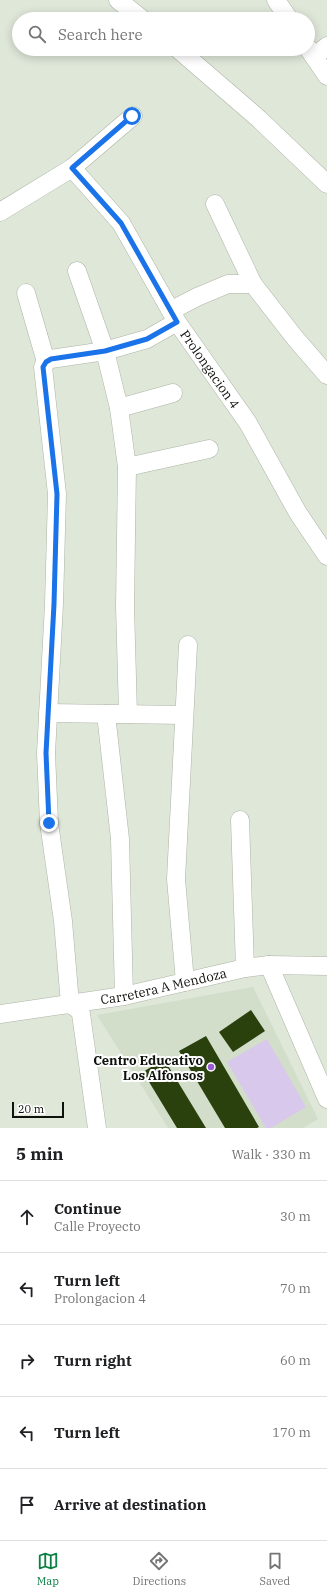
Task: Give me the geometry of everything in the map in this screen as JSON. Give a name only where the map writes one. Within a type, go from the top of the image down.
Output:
[{"type":"street","points":[[118,0],[133,12]]},
{"type":"street","points":[[276,0],[284,12]]},
{"type":"street","points":[[316,50],[327,76]]},
{"type":"street","points":[[186,56],[259,119],[327,184]]},
{"type":"street","points":[[0,212],[72,168],[132,116]]},
{"type":"street","name":"Prolongacion 4","points":[[72,168],[121,223],[175,316],[248,423],[298,513],[327,556]]},
{"type":"street","points":[[215,204],[253,284],[295,338],[327,375]]},
{"type":"street","points":[[78,271],[105,351],[119,408],[127,467],[125,606],[128,714]]},
{"type":"street","points":[[97,1128],[81,1014],[79,1010],[70,1004],[63,921],[49,823],[46,753],[54,604],[57,494],[43,367],[46,362],[51,359],[105,351],[147,339],[197,298],[228,284],[253,284]]},
{"type":"street","points":[[26,293],[46,362]]},
{"type":"street","points":[[119,408],[173,393]]},
{"type":"street","points":[[127,467],[209,449]]},
{"type":"street","points":[[185,982],[176,879],[188,645]]},
{"type":"street","points":[[48,714],[184,715]]},
{"type":"street","points":[[106,714],[120,839],[124,996]]},
{"type":"street","points":[[240,820],[245,968]]},
{"type":"street","points":[[269,965],[327,1099]]},
{"type":"street","name":"Carretera A Mendoza","points":[[0,1014],[124,996],[245,968],[269,965],[327,966]]},
{"type":"shaded area","name":"Centro Educativo Los Alfonsos","points":[[253,987],[318,1119],[303,1128],[168,1128],[97,1015]]},
{"type":"shaded area","points":[[267,1039],[306,1107],[271,1128],[266,1128],[227,1062]]},
{"type":"building","points":[[251,1010],[265,1031],[233,1052],[219,1032]]},
{"type":"building","points":[[206,1036],[259,1127],[225,1128],[179,1051]]},
{"type":"building","points":[[164,1059],[206,1128],[177,1128],[143,1072]]},
{"type":"place","name":"Centro Educativo Los Alfonsos","points":[[211,1067]]},
{"type":"route","points":[[49,823],[46,753],[54,604],[57,494],[43,367],[46,362],[51,359],[105,351],[147,339],[177,322],[172,310],[121,223],[72,168],[132,116]]}]
